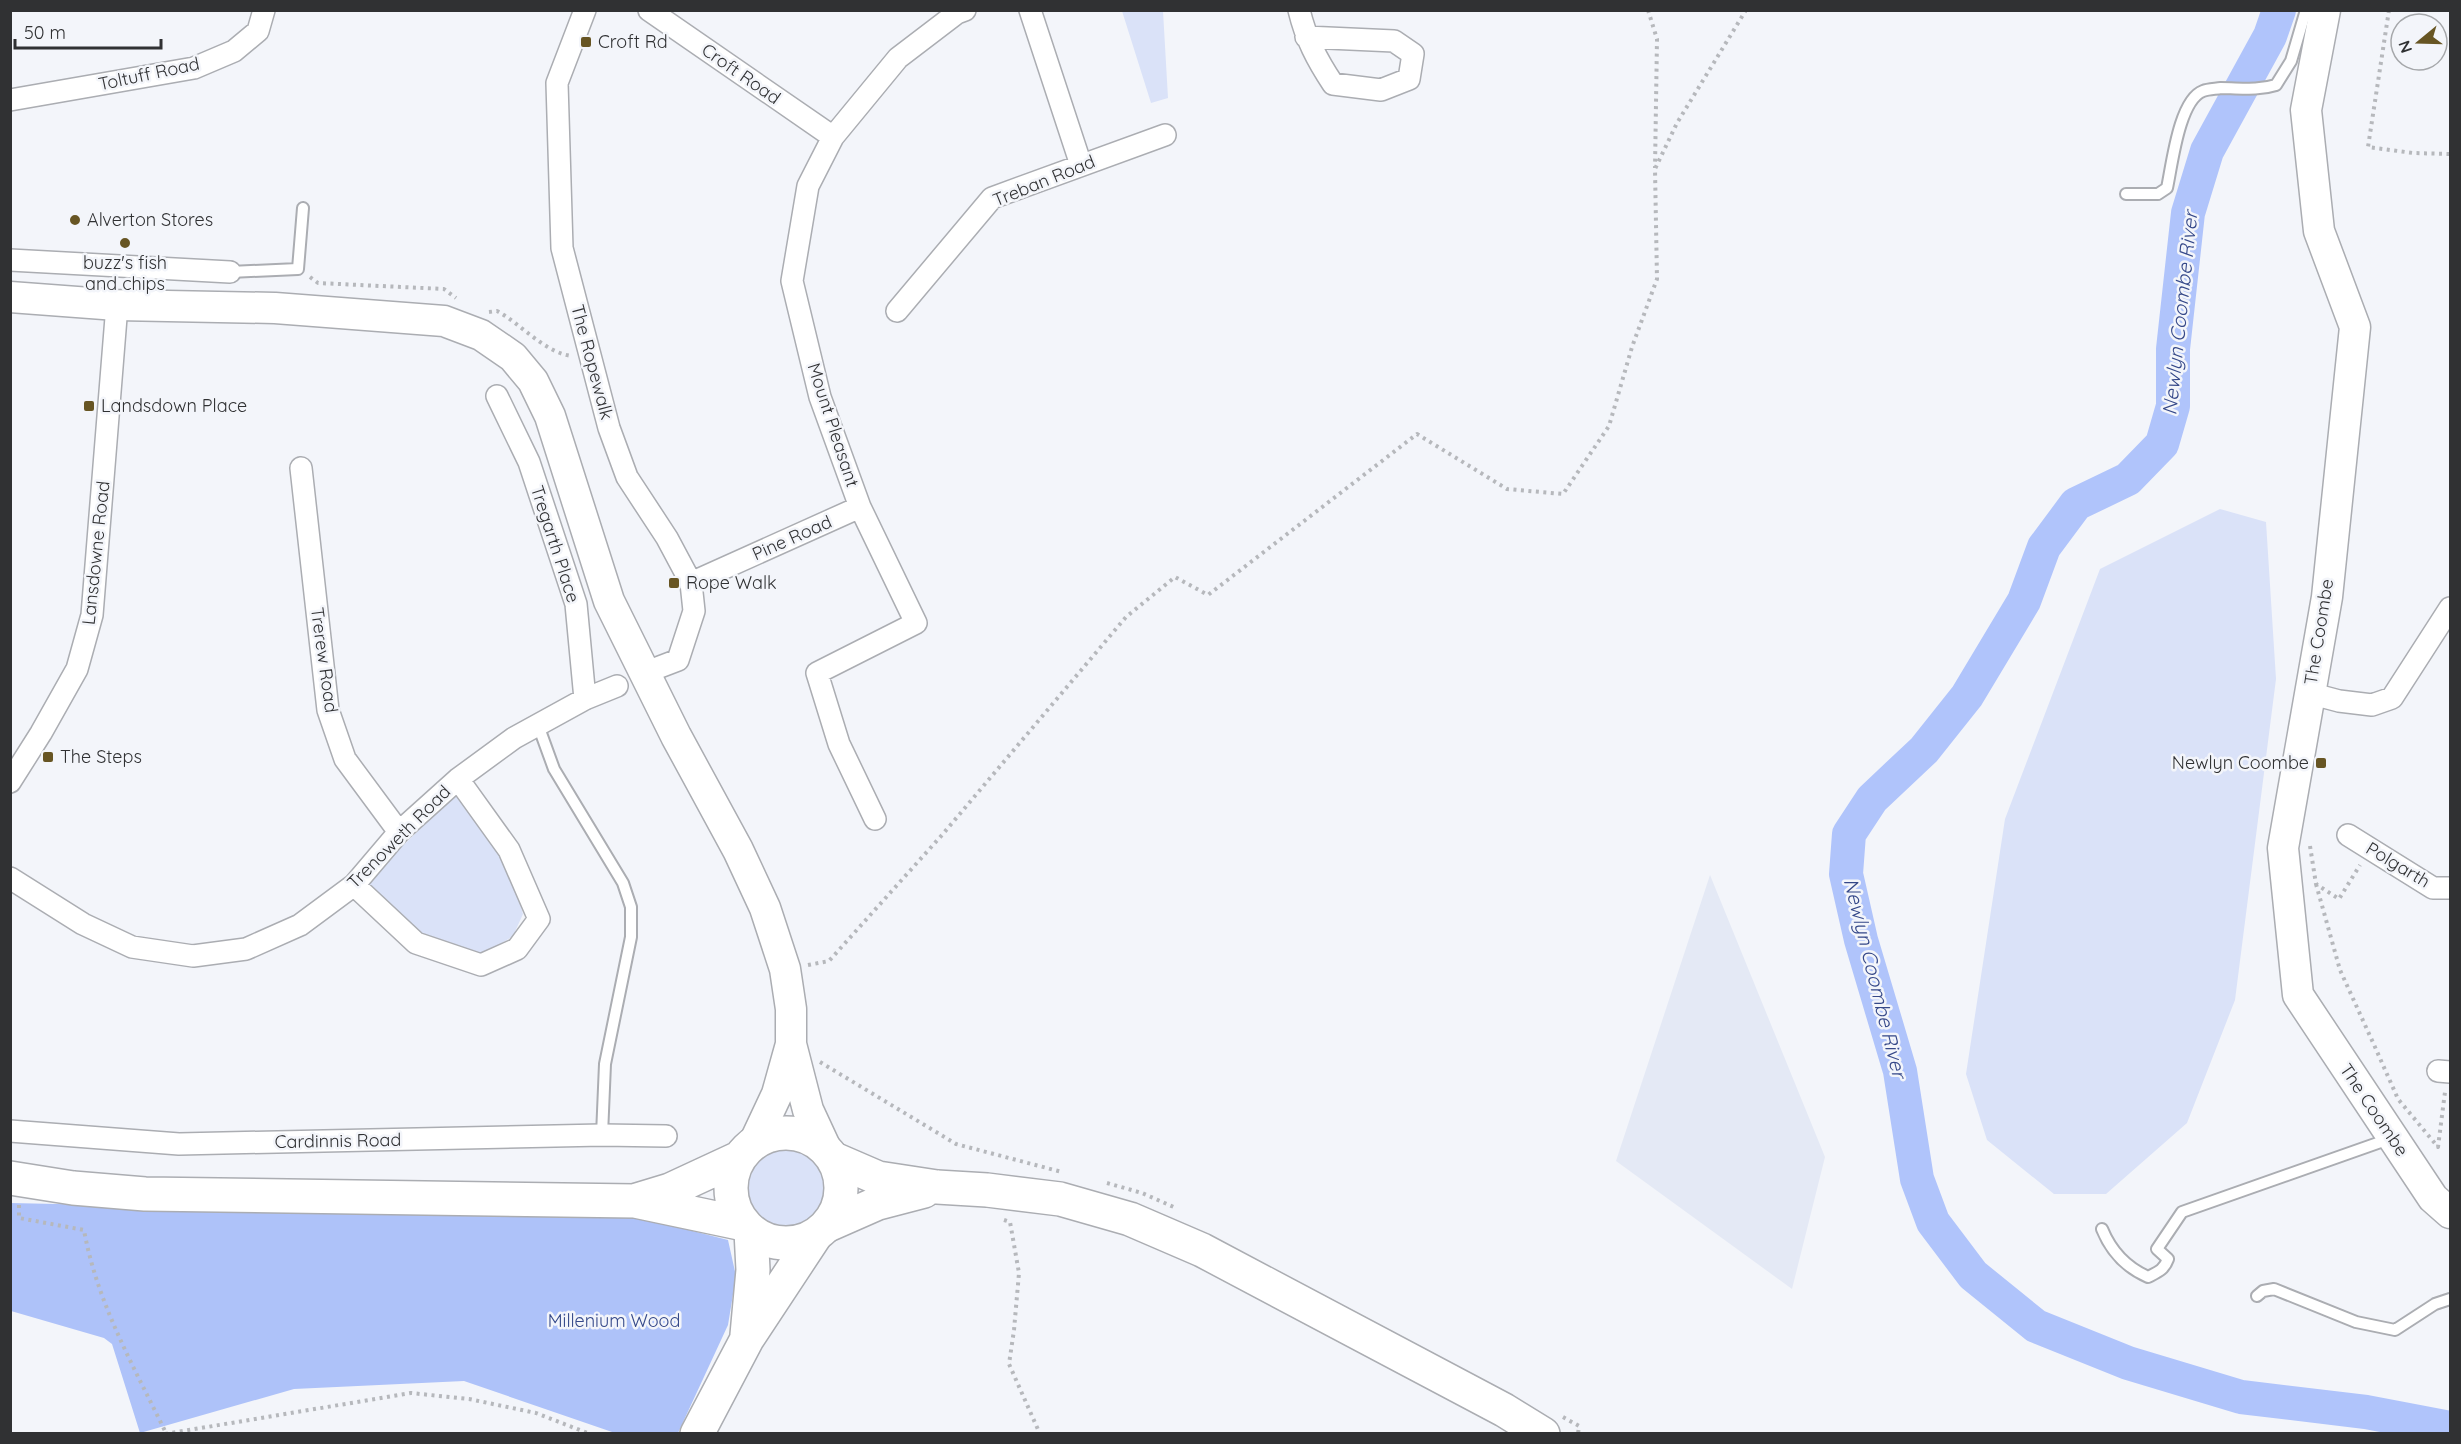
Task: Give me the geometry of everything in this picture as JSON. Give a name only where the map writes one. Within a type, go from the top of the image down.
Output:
[{"type":"main road","points":[[635,1201],[670,1191],[747,1151],[771,1135],[789,1132],[807,1136],[831,1155],[878,1178],[937,1188],[987,1190],[1060,1199],[1130,1219],[1202,1250],[1504,1410],[1543,1434]]},
{"type":"main road","points":[[747,1151],[732,1177],[731,1197],[747,1227],[753,1270],[747,1339]]},
{"type":"main road","points":[[697,1434],[747,1339],[837,1210],[842,1193],[840,1176],[831,1155]]},
{"type":"main road","points":[[10,1178],[74,1188],[145,1194],[635,1201],[747,1227],[766,1240],[782,1244],[799,1242],[878,1203],[937,1188]]},
{"type":"street","name":"Toltuff Road","points":[[10,100],[194,68],[234,51],[258,31],[264,10]]},
{"type":"street","name":"The Ropewalk","points":[[585,10],[557,83],[562,248],[609,428],[627,477],[667,538],[691,583],[694,610],[678,660],[644,673]]},
{"type":"street","name":"Croft Road","points":[[650,10],[833,137]]},
{"type":"street","name":"Mount Pleasant","points":[[875,819],[839,744],[817,673],[916,623],[860,507],[820,397],[792,281],[808,186],[833,137],[898,58],[957,13],[965,10]]},
{"type":"street","points":[[1030,10],[1082,165]]},
{"type":"street","points":[[1299,10],[1306,37],[1315,57],[1333,84],[1381,90],[1409,80],[1413,54],[1394,41],[1306,37]]},
{"type":"street","name":"The Coombe","points":[[2325,10],[2306,110],[2319,231],[2355,327],[2327,597],[2283,848],[2298,994],[2392,1137],[2445,1201]]},
{"type":"street","name":"Treban Road","points":[[897,311],[992,198],[1165,135]]},
{"type":"street","points":[[10,260],[230,272]]},
{"type":"street","points":[[10,297],[117,305],[275,308],[444,321],[481,335],[513,357],[532,381],[550,416],[609,602],[676,736],[738,850],[765,908],[785,969],[791,1010],[791,1044],[808,1110],[831,1155]]},
{"type":"street","name":"Lansdowne Road","points":[[10,782],[77,669],[92,615],[117,305]]},
{"type":"street","name":"Tregarth Place","points":[[497,396],[529,462],[576,604],[585,699]]},
{"type":"street","name":"Trerew Road","points":[[301,468],[328,710],[345,759],[399,832]]},
{"type":"street","name":"Pine Road","points":[[691,583],[860,507]]},
{"type":"street","points":[[2309,693],[2339,701],[2372,705],[2392,698],[2451,608]]},
{"type":"street","name":"Trenoweth Road","points":[[10,878],[83,924],[132,947],[193,956],[246,950],[300,925],[354,885],[399,832],[458,779],[514,738],[585,699],[617,686]]},
{"type":"street","points":[[354,885],[416,943],[481,965],[517,949],[539,919],[509,850],[458,779]]},
{"type":"street","name":"Polgarth","points":[[2348,835],[2433,888],[2451,888]]},
{"type":"street","points":[[747,1151],[777,1094],[791,1044]]},
{"type":"street","name":"Cardinnis Road","points":[[10,1131],[29,1135],[179,1144],[602,1135],[666,1136]]},
{"type":"lane","points":[[2126,194],[2158,194],[2167,188],[2182,118],[2193,98],[2201,91],[2227,88],[2253,90],[2276,85],[2291,61],[2306,10]]},
{"type":"lane","points":[[230,272],[298,269],[303,208]]},
{"type":"lane","points":[[538,725],[554,769],[623,882],[631,907],[631,937],[605,1064],[602,1135]]},
{"type":"lane","points":[[2102,1228],[2110,1247],[2132,1270],[2148,1277],[2162,1271],[2166,1265],[2168,1259],[2157,1249],[2182,1212],[2392,1137]]},
{"type":"lane","points":[[2257,1296],[2263,1291],[2274,1289],[2356,1322],[2395,1330],[2435,1304],[2451,1299]]},
{"type":"path","points":[[785,969],[829,961],[942,835],[1126,617],[1175,577],[1208,595],[1417,434],[1508,489],[1563,494],[1609,426],[1632,347],[1657,279],[1655,169],[1657,39],[1648,10]]},
{"type":"path","points":[[1655,169],[1677,123],[1746,10]]},
{"type":"path","points":[[2389,10],[2368,147],[2413,153],[2451,153]]},
{"type":"path","points":[[298,269],[318,283],[444,289],[459,300]]},
{"type":"path","points":[[2309,838],[2316,884],[2340,970],[2398,1099],[2438,1147],[2445,1078]]},
{"type":"path","points":[[2316,884],[2339,899],[2361,864]]},
{"type":"path","points":[[19,1218],[84,1230],[89,1258],[111,1320],[166,1433],[411,1393],[470,1399],[536,1413],[590,1434]]},
{"type":"path","points":[[1001,1219],[1010,1222],[1019,1274],[1009,1364],[1040,1434]]},
{"type":"shaded area","points":[[1122,11],[1163,11],[1168,98],[1151,103]]},
{"type":"shaded area","points":[[2220,509],[2266,522],[2276,679],[2235,1000],[2187,1123],[2106,1194],[2054,1194],[1987,1140],[1966,1074],[2005,819],[2100,569]]},
{"type":"shaded area","points":[[455,796],[465,799],[513,879],[523,914],[513,936],[483,955],[409,933],[364,890],[372,875]]},
{"type":"shaded area","points":[[1710,875],[1825,1157],[1792,1289],[1616,1161]]},
{"type":"shaded area","points":[[785,1143],[809,1150],[821,1162],[828,1186],[821,1210],[809,1222],[785,1229],[761,1222],[749,1210],[742,1186],[749,1162],[761,1150]]},
{"type":"green space","name":"Millenium Wood","points":[[10,1203],[634,1216],[728,1240],[736,1276],[728,1325],[678,1433],[615,1433],[464,1381],[294,1389],[140,1433],[112,1344],[104,1338],[11,1311]]},
{"type":"waterway","name":"Newlyn Coombe River","points":[[2279,10],[2270,36],[2207,151],[2188,213],[2173,349],[2173,406],[2162,444],[2128,479],[2076,504],[2044,547],[2024,601],[1967,696],[1924,750],[1872,799],[1849,834],[1846,874],[1861,940],[1900,1071],[1917,1179],[1933,1222],[1973,1275],[2036,1326],[2128,1363],[2241,1397],[2366,1412],[2450,1428]]},
{"type":"place","name":"Croft Rd","points":[[586,42]]},
{"type":"place","name":"Alverton Stores","points":[[75,220]]},
{"type":"place","name":"buzz's fish and chips","points":[[125,243]]},
{"type":"place","name":"Landsdown Place","points":[[89,406]]},
{"type":"place","name":"Rope Walk","points":[[674,583]]},
{"type":"place","name":"The Steps","points":[[48,757]]},
{"type":"place","name":"Newlyn Coombe","points":[[2321,763]]}]
